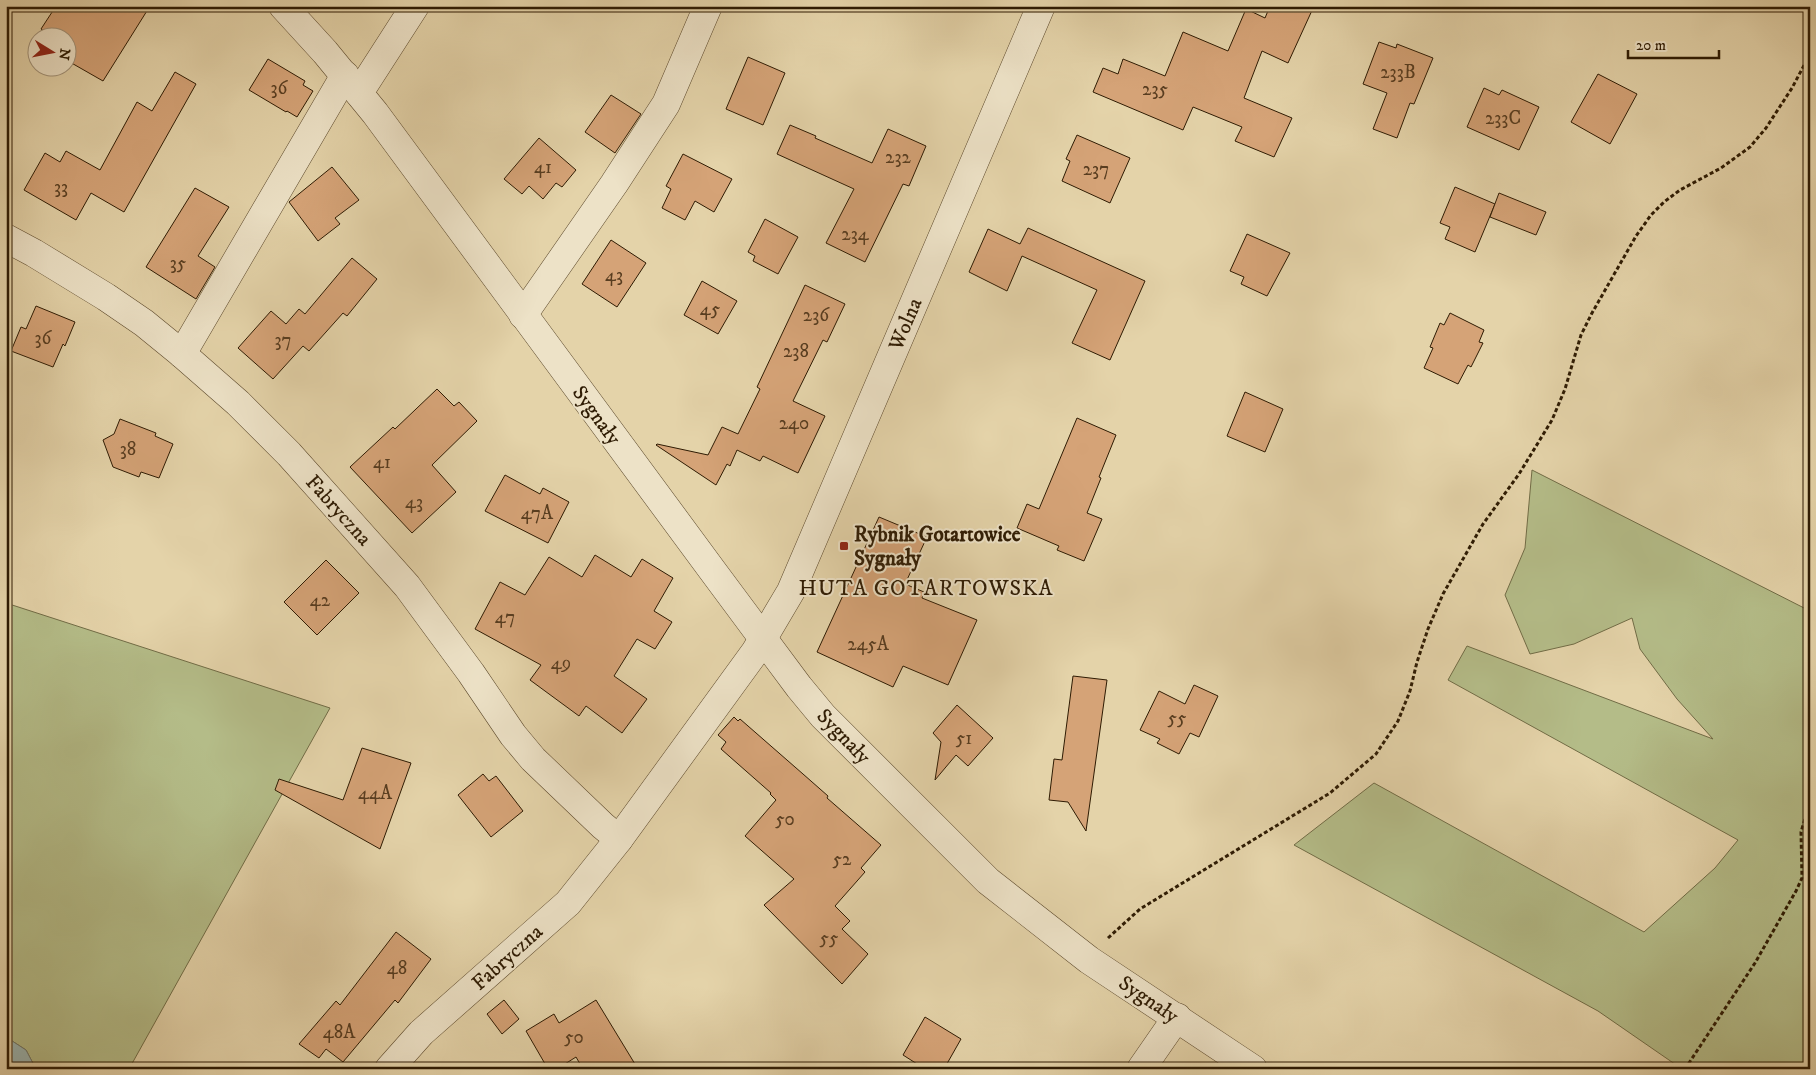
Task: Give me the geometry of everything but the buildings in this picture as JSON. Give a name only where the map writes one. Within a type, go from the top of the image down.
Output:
[{"type":"street","name":"Sygnały","points":[[284,6],[352,84],[763,639],[823,716],[988,881],[1090,960],[1253,1069]]},
{"type":"street","points":[[182,354],[352,84],[415,6]]},
{"type":"street","points":[[523,314],[614,184],[666,104],[708,6]]},
{"type":"street","name":"Wolna","points":[[763,639],[791,591],[1041,6]]},
{"type":"street","name":"Fabryczna","points":[[6,238],[106,297],[144,323],[238,403],[289,454],[407,586],[532,759],[619,839]]},
{"type":"street","name":"Fabryczna","points":[[388,1069],[421,1033],[568,903],[619,839],[763,639]]},
{"type":"street","points":[[1141,1069],[1177,1018]]},
{"type":"path","points":[[1090,960],[1112,934],[1140,909],[1330,793],[1376,754],[1398,720],[1404,706],[1428,629],[1443,594],[1483,524],[1519,474],[1552,420],[1565,389],[1581,335],[1636,236],[1651,215],[1664,202],[1680,190],[1721,168],[1750,147],[1766,128],[1792,88],[1810,54]]},
{"type":"path","points":[[1686,1069],[1756,963],[1796,891],[1802,878],[1801,832],[1810,802]]},
{"type":"green space","points":[[1532,470],[1810,611],[1810,1069],[1682,1069],[1598,1011],[1294,845],[1374,783],[1644,932],[1715,868],[1738,840],[1448,680],[1467,646],[1713,739],[1677,699],[1640,649],[1632,618],[1574,644],[1530,654],[1505,595],[1525,548]]},
{"type":"green space","points":[[6,603],[330,708],[129,1069],[36,1069],[26,1050],[6,1037]]},
{"type":"water","points":[[6,1037],[26,1050],[36,1069],[6,1069]]},
{"type":"place","name":"Rybnik Gotartowice Sygnały","points":[[844,546]]},
{"type":"district","name":"HUTA GOTARTOWSKA","points":[[926,587]]}]
